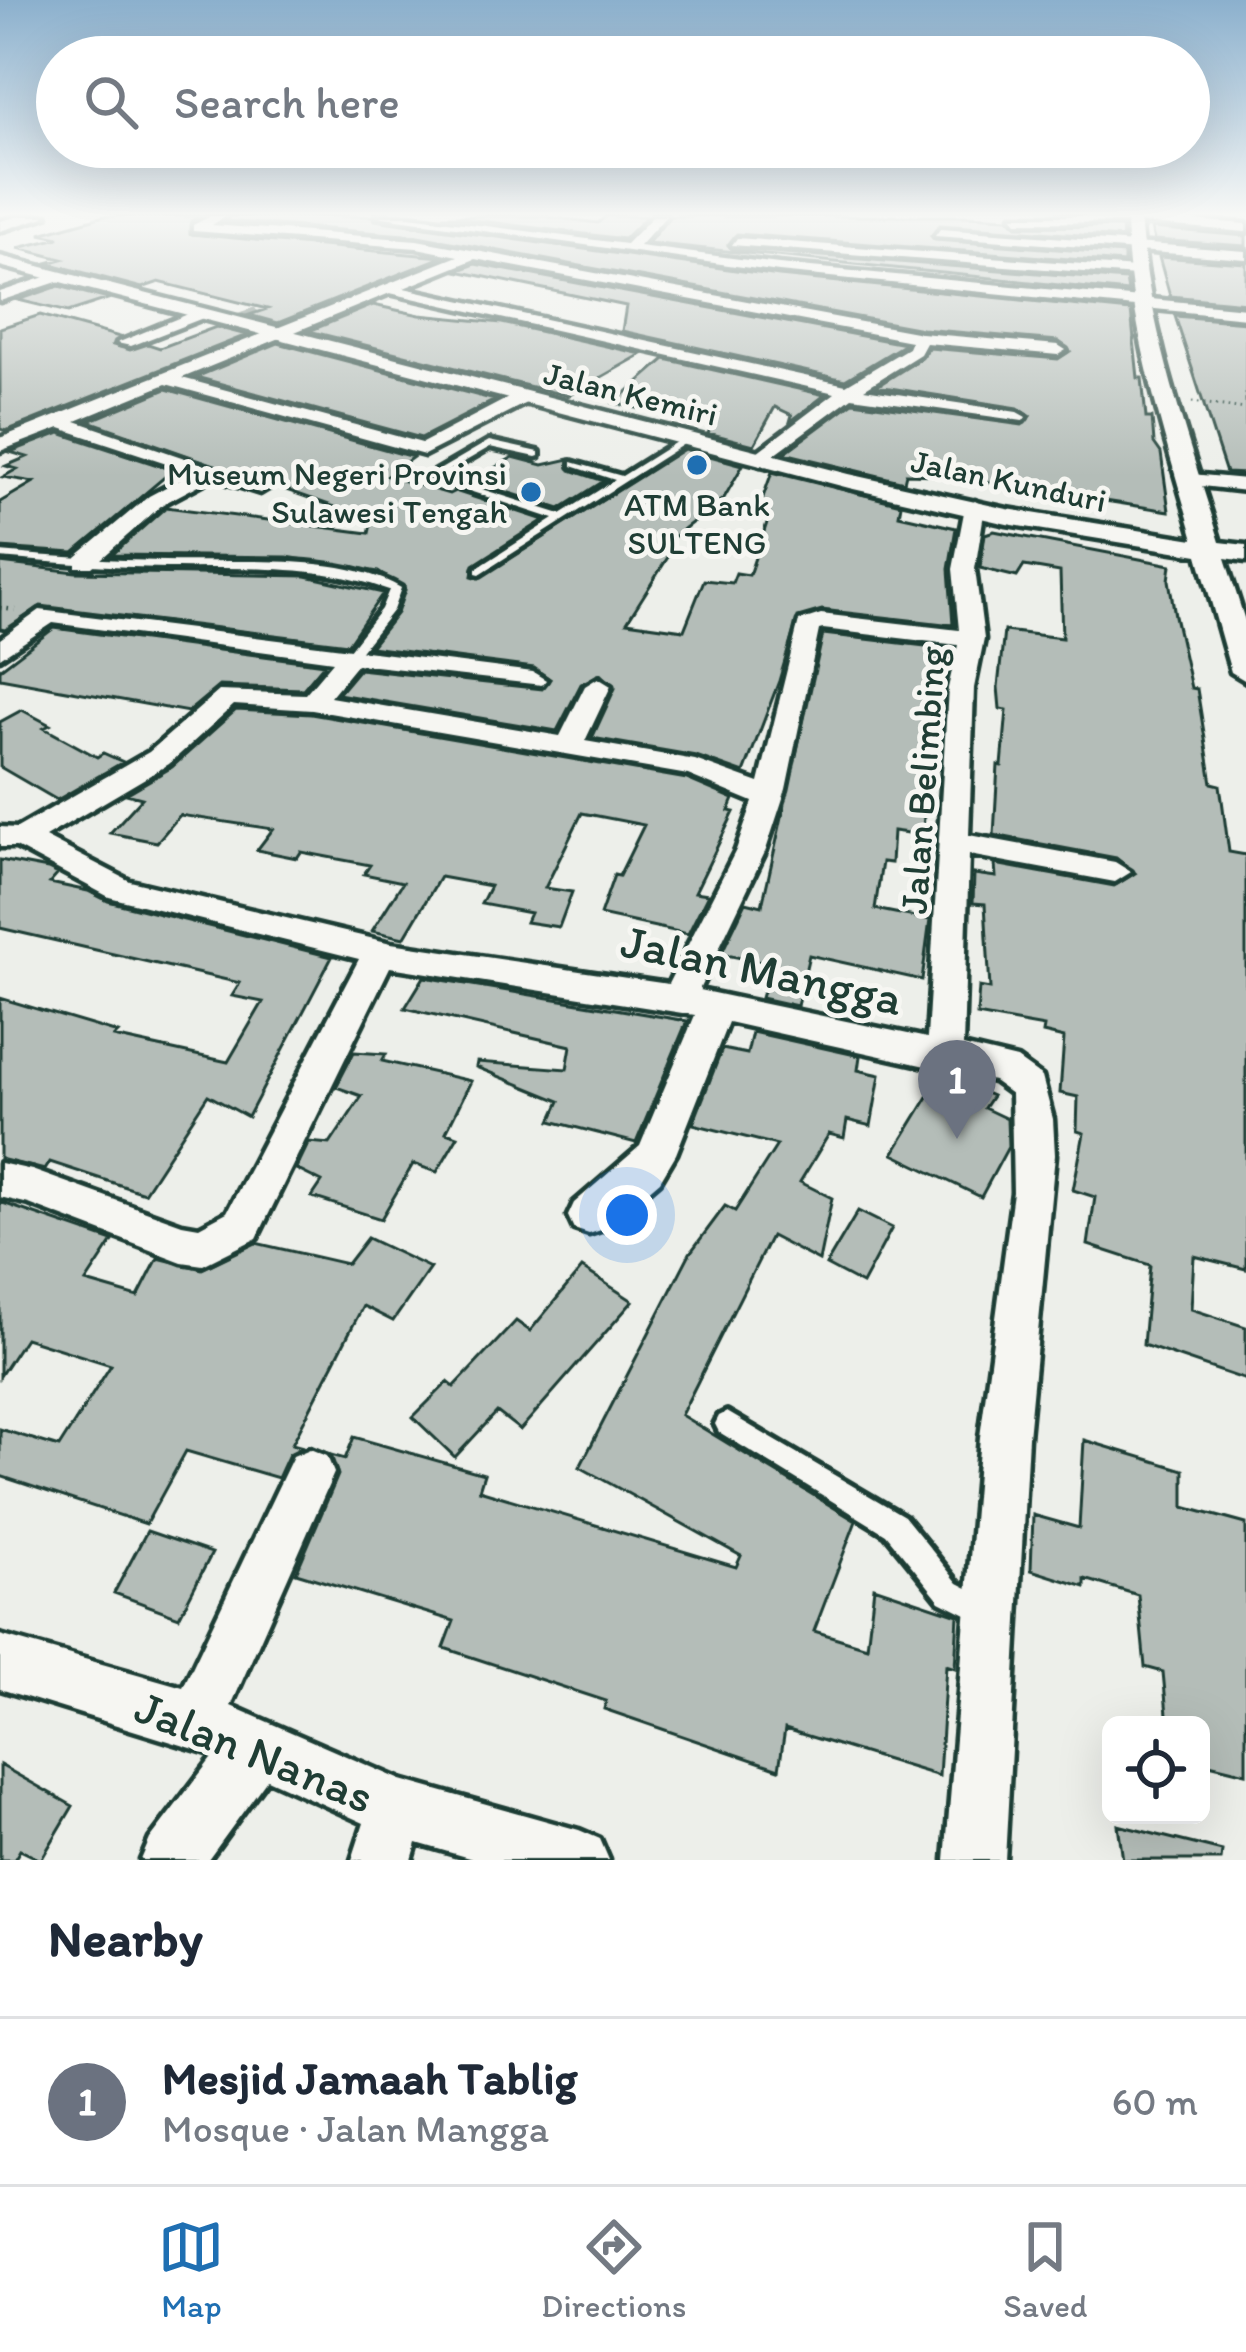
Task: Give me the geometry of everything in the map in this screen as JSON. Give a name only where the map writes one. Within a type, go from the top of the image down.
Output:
[{"type":"street","name":"Jalan Kemiri","points":[[154,303],[760,459]]},
{"type":"street","points":[[0,446],[357,303]]},
{"type":"street","points":[[454,303],[850,391],[1017,417]]},
{"type":"street","points":[[731,303],[921,338],[1058,350]]},
{"type":"street","points":[[1129,303],[1246,313]]},
{"type":"street","points":[[1142,304],[1165,399],[1246,672]]},
{"type":"street","points":[[125,343],[199,315]]},
{"type":"street","points":[[760,459],[850,391],[914,351],[921,338]]},
{"type":"street","points":[[166,379],[428,449],[520,400]]},
{"type":"street","points":[[61,422],[260,488]]},
{"type":"street","name":"Jalan Kunduri","points":[[760,459],[1092,533],[1246,553]]},
{"type":"street","points":[[84,562],[156,500],[210,471]]},
{"type":"street","points":[[1191,480],[1246,485]]},
{"type":"street","name":"Jalan Belimbing","points":[[944,1059],[962,688],[972,639],[964,569],[975,508]]},
{"type":"street","points":[[0,651],[49,615],[533,680]]},
{"type":"street","points":[[590,1216],[656,1154],[730,896],[769,798],[810,624],[820,621],[972,639]]},
{"type":"street","points":[[312,703],[350,655]]},
{"type":"street","points":[[569,746],[598,686]]},
{"type":"street","points":[[11,837],[159,758],[228,697],[312,703],[695,768],[769,798]]},
{"type":"street","name":"Jalan Mangga","points":[[11,837],[120,889],[380,952],[697,1003],[1004,1069],[1029,1087],[1035,1122],[1009,1377],[975,1860]]},
{"type":"street","points":[[957,843],[1115,872]]},
{"type":"street","points":[[0,1180],[32,1187],[182,1243],[202,1246],[242,1225],[380,952]]},
{"type":"street","points":[[197,1719],[310,1473]]},
{"type":"street","name":"Jalan Nanas","points":[[0,1662],[197,1719],[257,1746],[390,1834],[579,1860]]},
{"type":"street","points":[[171,1860],[257,1746]]},
{"type":"lane","points":[[480,571],[684,440]]},
{"type":"lane","points":[[536,454],[489,444],[432,477],[560,517]]},
{"type":"lane","points":[[575,464],[622,479]]},
{"type":"lane","points":[[0,555],[198,565],[257,561],[345,574],[395,588],[387,610],[350,655]]},
{"type":"lane","points":[[727,1424],[895,1525],[949,1592],[993,1614]]},
{"type":"path","points":[[1165,399],[1246,409]]},
{"type":"building","points":[[30,303],[96,303],[68,312]]},
{"type":"building","points":[[242,303],[328,303],[278,323],[249,315],[267,309]]},
{"type":"building","points":[[611,303],[684,303],[905,344],[845,380],[622,331],[626,306]]},
{"type":"building","points":[[780,303],[1049,303],[1131,311],[1138,378],[1142,378],[1146,418],[1152,418],[1154,443],[1161,453],[1169,511],[938,475],[906,474],[904,482],[784,453],[853,402],[1022,425],[1030,416],[1018,408],[877,386],[922,358],[929,348],[1058,359],[1070,351],[1058,341],[922,329]]},
{"type":"building","points":[[373,305],[502,323],[642,354],[568,396],[309,331]]},
{"type":"building","points":[[40,315],[120,337],[113,345],[130,350],[148,344],[160,348],[216,327],[247,335],[6,431],[0,429],[0,328]]},
{"type":"building","points":[[1175,316],[1246,322],[1246,474],[1226,473]]},
{"type":"building","points":[[278,343],[495,400],[421,438],[196,377]]},
{"type":"building","points":[[665,359],[825,395],[790,422],[792,415],[775,407],[754,445],[708,433],[713,425],[614,403]]},
{"type":"building","points":[[166,389],[413,457],[387,476],[449,494],[455,491],[544,520],[474,565],[472,576],[479,578],[684,449],[743,465],[724,498],[654,552],[670,554],[627,622],[684,630],[704,580],[732,583],[736,573],[749,575],[770,514],[758,511],[772,472],[901,504],[899,515],[956,528],[949,569],[953,625],[822,610],[798,617],[744,773],[696,756],[592,738],[615,688],[600,674],[581,684],[557,731],[338,694],[359,669],[542,689],[550,679],[534,668],[370,647],[397,613],[405,590],[378,572],[287,557],[112,555],[166,507],[369,533],[372,520],[89,421]]},
{"type":"building","points":[[60,433],[173,470],[74,553],[0,548],[0,502],[34,482],[3,477],[17,469],[6,466],[27,457],[10,452]]},
{"type":"building","points":[[513,457],[543,465],[569,459],[571,470],[604,481],[560,509],[472,481]]},
{"type":"building","points":[[994,531],[1171,565],[1175,616],[1191,688],[1197,689],[1212,783],[1220,785],[1229,852],[1246,855],[1246,1269],[1194,1256],[1191,1309],[1246,1327],[1246,1380],[1143,1345],[1150,1265],[1088,1245],[1095,1197],[1073,1190],[1084,1133],[1077,1131],[1078,1097],[1060,1093],[1064,1038],[1043,1033],[1044,1027],[977,1015],[979,987],[990,989],[985,904],[973,903],[974,874],[996,877],[995,864],[1114,886],[1135,873],[1116,858],[994,835],[1007,710],[1000,709],[998,687],[1004,631],[1062,638],[1060,572],[1024,566],[1017,577],[980,568],[985,534]]},
{"type":"building","points":[[0,563],[76,572],[306,576],[383,593],[348,644],[41,606],[5,630],[0,629]]},
{"type":"building","points":[[54,628],[324,664],[303,689],[219,686],[188,712],[0,678],[0,669]]},
{"type":"building","points":[[823,634],[951,649],[932,771],[926,770],[923,835],[893,831],[891,863],[882,862],[875,909],[930,920],[922,980],[809,955],[797,1006],[761,998],[771,964],[721,954],[746,902],[762,906]]},
{"type":"building","points":[[22,710],[97,757],[103,753],[123,762],[57,800],[0,767],[0,722]]},
{"type":"building","points":[[236,710],[311,714],[687,779],[734,799],[729,811],[734,812],[695,892],[708,894],[688,934],[600,915],[614,875],[619,876],[644,825],[582,813],[545,888],[572,892],[559,927],[526,922],[530,913],[481,904],[490,886],[440,877],[404,938],[372,931],[403,882],[364,874],[370,865],[301,852],[297,858],[257,850],[273,829],[180,815],[157,842],[110,833],[142,798],[126,794],[172,767]]},
{"type":"building","points":[[0,860],[48,869],[58,874],[50,883],[88,891],[108,901],[332,957],[248,1117],[208,1095],[144,1193],[50,1162],[45,1170],[0,1159],[0,998],[118,1033],[114,1037],[228,1062],[263,1002],[232,996],[240,983],[0,928]]},
{"type":"building","points":[[424,977],[687,1021],[636,1143],[551,1121],[560,1101],[476,1067],[477,1062],[567,1069],[571,1046],[405,1008]]},
{"type":"building","points":[[752,1032],[860,1056],[858,1070],[880,1075],[871,1126],[847,1120],[844,1138],[829,1134],[800,1182],[832,1198],[819,1261],[771,1236],[681,1415],[856,1521],[814,1631],[867,1647],[874,1587],[958,1615],[955,1668],[946,1665],[939,1776],[785,1729],[779,1769],[604,1709],[606,1701],[444,1648],[454,1621],[296,1573],[338,1475],[331,1455],[345,1459],[354,1437],[484,1474],[479,1490],[736,1567],[741,1556],[580,1467],[690,1253],[725,1206],[735,1211],[777,1145],[693,1124],[722,1049],[747,1054]]},
{"type":"building","points":[[354,1052],[386,1054],[382,1061],[471,1081],[446,1132],[458,1136],[437,1172],[413,1164],[381,1219],[312,1197],[322,1182],[296,1169],[309,1142],[330,1144],[362,1096],[336,1087]]},
{"type":"building","points":[[942,1074],[992,1096],[984,1108],[1007,1119],[1008,1147],[981,1197],[893,1154]]},
{"type":"building","points":[[0,1202],[113,1241],[86,1282],[138,1297],[158,1258],[202,1269],[256,1243],[347,1264],[367,1238],[430,1268],[393,1321],[363,1306],[292,1444],[303,1447],[289,1454],[278,1478],[186,1451],[146,1524],[0,1476],[0,1429],[59,1447],[111,1365],[25,1338],[0,1376]]},
{"type":"building","points":[[858,1211],[892,1228],[862,1284],[826,1265]]},
{"type":"building","points":[[582,1268],[633,1301],[520,1430],[497,1412],[455,1457],[413,1417],[448,1382],[454,1387],[516,1321],[530,1331]]},
{"type":"building","points":[[1084,1440],[1184,1470],[1184,1507],[1246,1524],[1246,1773],[1210,1764],[1210,1716],[1167,1716],[1163,1672],[1145,1667],[1138,1595],[1085,1579],[1085,1587],[1031,1570],[1033,1515],[1079,1528]]},
{"type":"building","points":[[147,1531],[212,1553],[179,1617],[114,1593]]},
{"type":"building","points":[[0,1765],[73,1806],[41,1860],[20,1850],[14,1860],[0,1860]]},
{"type":"building","points":[[1118,1825],[1222,1851],[1221,1860],[1123,1860]]},
{"type":"waterway","points":[[230,318],[254,310]]},
{"type":"place","name":"ATM Bank SULTENG","points":[[697,465]]},
{"type":"place","name":"Museum Negeri Provinsi Sulawesi Tengah","points":[[531,492]]},
{"type":"place","name":"Mesjid Jamaah Tablig","points":[[957,1139]]}]
